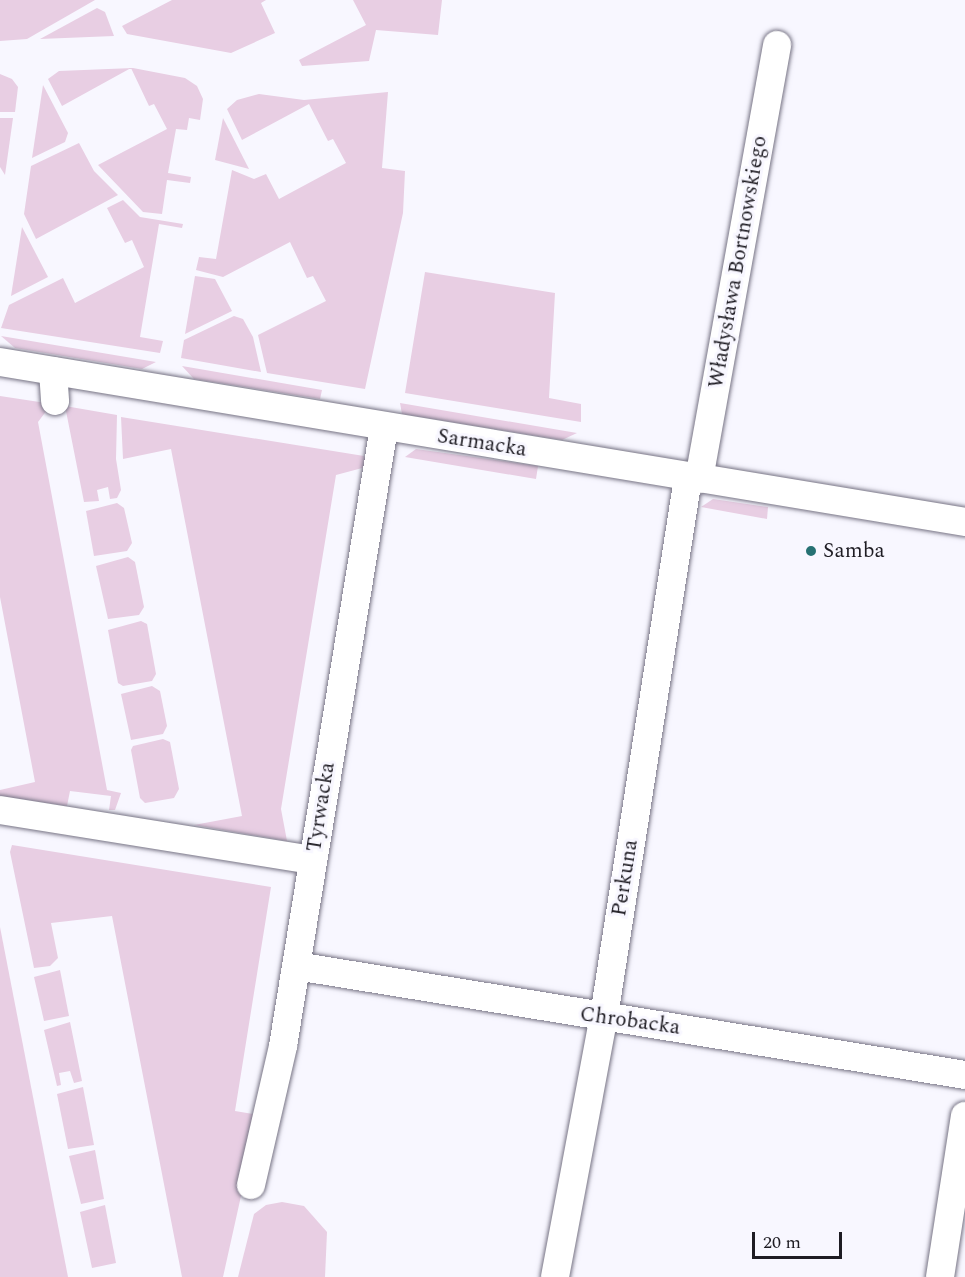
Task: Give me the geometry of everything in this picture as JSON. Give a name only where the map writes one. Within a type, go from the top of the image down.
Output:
[{"type":"street","name":"Władysława Bortnowskiego","points":[[693,478],[777,45]]},
{"type":"street","name":"Sarmacka","points":[[0,362],[965,522]]},
{"type":"street","points":[[53,371],[55,401]]},
{"type":"street","name":"Tyrwacka","points":[[251,1185],[296,966],[384,427]]},
{"type":"street","name":"Perkuna","points":[[555,1277],[604,1016],[693,478]]},
{"type":"street","points":[[0,810],[313,860]]},
{"type":"street","name":"Chrobacka","points":[[296,966],[965,1075]]},
{"type":"street","points":[[940,1277],[965,1116]]},
{"type":"shaded area","points":[[0,0],[95,0],[27,39],[0,41]]},
{"type":"shaded area","points":[[172,0],[266,0],[261,3],[275,33],[231,53],[127,34],[122,26]]},
{"type":"shaded area","points":[[353,0],[442,0],[438,35],[376,30],[369,61],[302,66],[299,60],[366,25]]},
{"type":"shaded area","points":[[97,8],[105,12],[114,36],[40,39]]},
{"type":"shaded area","points":[[131,68],[62,106],[48,79],[59,71]]},
{"type":"shaded area","points":[[131,68],[185,78],[197,86],[203,99],[200,120],[189,118],[187,130],[176,129],[168,173],[191,177],[190,183],[167,180],[162,214],[143,212],[98,165],[167,129],[154,104],[149,106]]},
{"type":"shaded area","points":[[0,74],[12,79],[18,87],[15,112],[0,112]]},
{"type":"shaded area","points":[[43,85],[68,133],[65,142],[32,158]]},
{"type":"shaded area","points":[[388,92],[382,168],[405,171],[403,213],[365,389],[267,373],[258,335],[326,301],[313,276],[307,278],[290,242],[223,277],[196,270],[199,257],[216,259],[232,170],[254,179],[266,174],[279,199],[346,163],[333,139],[328,141],[309,104],[242,140],[227,109],[237,100],[259,94],[304,100]]},
{"type":"shaded area","points":[[0,118],[13,118],[5,175],[0,167]]},
{"type":"shaded area","points":[[223,118],[249,169],[215,160]]},
{"type":"shaded area","points":[[79,143],[94,171],[118,195],[36,239],[24,214],[31,166]]},
{"type":"shaded area","points":[[123,200],[140,217],[183,224],[182,228],[159,224],[140,337],[163,341],[160,353],[1,328],[9,305],[63,278],[75,303],[144,267],[132,240],[125,243],[107,208]]},
{"type":"shaded area","points":[[22,227],[48,277],[11,296]]},
{"type":"shaded area","points":[[425,272],[555,293],[549,398],[581,404],[581,422],[405,393]]},
{"type":"shaded area","points":[[195,276],[215,279],[232,311],[185,334]]},
{"type":"shaded area","points":[[234,316],[243,319],[253,337],[261,372],[181,358],[184,340]]},
{"type":"shaded area","points":[[1,336],[156,362],[142,369],[15,348]]},
{"type":"shaded area","points":[[182,366],[322,390],[320,399],[194,379]]},
{"type":"shaded area","points":[[0,396],[46,403],[47,410],[38,422],[107,790],[121,793],[115,810],[109,810],[111,796],[70,791],[67,806],[0,796],[0,790],[35,782],[0,597]]},
{"type":"shaded area","points":[[400,403],[577,433],[562,440],[402,414]]},
{"type":"shaded area","points":[[65,406],[117,415],[116,459],[121,490],[117,498],[110,499],[108,487],[97,490],[99,501],[84,502]]},
{"type":"shaded area","points":[[121,417],[364,456],[366,467],[336,475],[281,809],[287,841],[194,825],[242,816],[171,449],[123,459]]},
{"type":"shaded area","points":[[416,449],[538,466],[536,479],[405,457]]},
{"type":"shaded area","points":[[713,499],[768,507],[767,519],[701,507]]},
{"type":"shaded area","points":[[117,503],[124,508],[132,543],[127,551],[94,556],[86,511]]},
{"type":"shaded area","points":[[128,557],[135,562],[144,607],[139,615],[108,619],[96,566]]},
{"type":"shaded area","points":[[141,621],[147,624],[156,674],[152,681],[123,686],[118,683],[108,630]]},
{"type":"shaded area","points":[[152,686],[160,691],[167,726],[163,734],[131,740],[121,694]]},
{"type":"shaded area","points":[[163,739],[170,742],[179,789],[174,798],[145,803],[140,798],[131,750],[133,746]]},
{"type":"shaded area","points":[[12,845],[271,887],[235,1111],[259,1115],[223,1277],[182,1277],[112,916],[51,923],[58,958],[50,966],[34,968],[10,852]]},
{"type":"shaded area","points":[[0,927],[68,1277],[0,1277]]},
{"type":"shaded area","points":[[60,970],[69,1016],[44,1021],[34,977]]},
{"type":"shaded area","points":[[70,1022],[82,1081],[74,1083],[70,1071],[59,1073],[61,1085],[57,1086],[44,1030]]},
{"type":"shaded area","points":[[83,1087],[94,1145],[68,1149],[57,1094]]},
{"type":"shaded area","points":[[95,1150],[104,1199],[81,1204],[69,1156]]},
{"type":"shaded area","points":[[282,1202],[304,1206],[327,1232],[325,1277],[238,1277],[254,1214],[266,1205]]},
{"type":"shaded area","points":[[105,1205],[116,1263],[92,1268],[80,1212]]},
{"type":"place","name":"Samba","points":[[811,551]]}]
